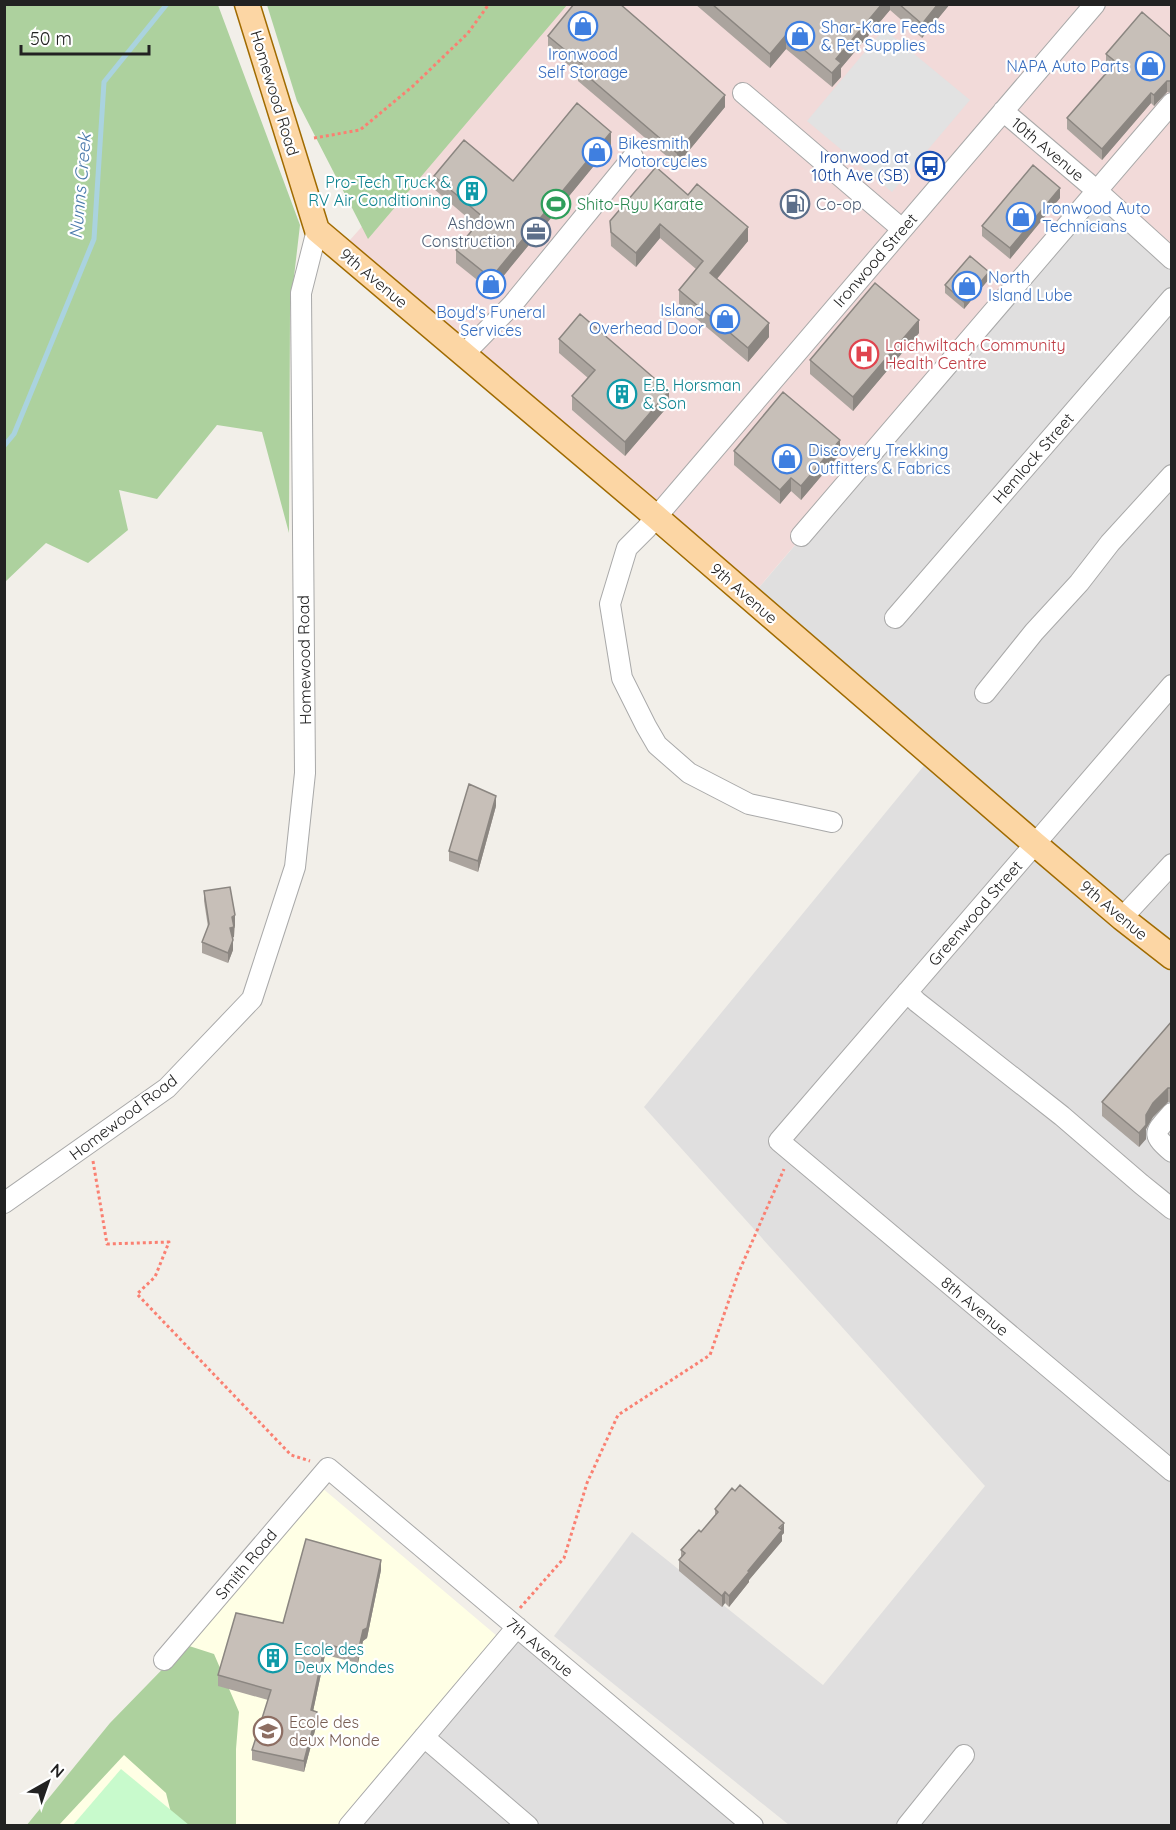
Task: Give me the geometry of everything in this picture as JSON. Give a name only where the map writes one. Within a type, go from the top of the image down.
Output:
[{"type":"main road","name":"Homewood Road","points":[[247,4],[318,230]]},
{"type":"main road","name":"9th Avenue","points":[[318,230],[655,516],[1035,844],[1172,957]]},
{"type":"street","name":"Ironwood Street","points":[[832,822],[749,804],[689,773],[657,744],[622,678],[610,604],[627,548],[1095,4]]},
{"type":"street","points":[[743,93],[902,229]]},
{"type":"street","points":[[801,536],[1172,103]]},
{"type":"street","name":"10th Avenue","points":[[1003,111],[1096,190],[1172,259]]},
{"type":"street","points":[[464,354],[512,305],[633,157]]},
{"type":"street","name":"Homewood Road","points":[[4,1203],[167,1088],[252,999],[295,867],[305,773],[301,292],[318,230]]},
{"type":"street","name":"Hemlock Street","points":[[895,618],[1172,298]]},
{"type":"street","points":[[985,693],[1110,543],[1172,475]]},
{"type":"street","name":"Greenwood Street","points":[[785,1147],[908,992],[1172,685]]},
{"type":"street","points":[[1122,918],[1172,864]]},
{"type":"street","points":[[908,992],[917,1002],[1062,1116],[1172,1209]]},
{"type":"street","points":[[1172,1113],[1156,1135],[1158,1140],[1172,1152]]},
{"type":"street","name":"8th Avenue","points":[[785,1147],[1172,1471]]},
{"type":"street","name":"7th Avenue","points":[[328,1468],[753,1826]]},
{"type":"street","name":"Smith Road","points":[[164,1660],[328,1468]]},
{"type":"street","points":[[349,1826],[424,1737],[513,1624]]},
{"type":"street","points":[[424,1737],[528,1826]]},
{"type":"street","points":[[907,1826],[964,1755]]},
{"type":"path","points":[[314,138],[360,130],[413,86],[460,40],[489,4]]},
{"type":"path","points":[[90,1143],[106,1244],[169,1242],[155,1277],[137,1293],[291,1455],[328,1468]]},
{"type":"path","points":[[513,1624],[564,1558],[587,1483],[618,1415],[710,1355],[785,1147]]},
{"type":"shaded area","points":[[560,5],[1171,5],[1171,244],[1096,190],[750,598],[341,250]]},
{"type":"shaded area","points":[[884,29],[970,100],[892,192],[807,121]]},
{"type":"shaded area","points":[[1096,191],[1171,257],[1171,952],[750,598]]},
{"type":"shaded area","points":[[932,756],[1171,955],[1171,1825],[789,1825],[554,1636],[632,1532],[823,1685],[985,1486],[644,1107]]},
{"type":"shaded area","name":"Ecole des deux Monde","points":[[321,1487],[497,1636],[338,1825],[39,1826]]},
{"type":"shaded area","points":[[517,1627],[752,1826],[350,1826]]},
{"type":"green space","points":[[267,4],[567,5],[368,239],[297,101]]},
{"type":"green space","points":[[5,5],[218,5],[300,225],[290,311],[289,533],[262,432],[217,425],[157,499],[119,490],[128,530],[88,563],[46,543],[5,582]]},
{"type":"green space","points":[[186,1645],[214,1654],[239,1712],[236,1749],[236,1825],[174,1825],[166,1793],[124,1755],[59,1825],[26,1826],[110,1723]]},
{"type":"green space","points":[[121,1769],[189,1825],[73,1825]]},
{"type":"building","points":[[574,4],[620,4],[725,95],[677,153],[578,68],[582,64],[548,36]]},
{"type":"building","name":"Shar-Kare Feeds & Pet Supplies","points":[[712,4],[882,4],[836,59],[841,63],[832,73],[786,35],[770,54]]},
{"type":"building","points":[[899,4],[938,4],[922,24]]},
{"type":"building","points":[[1142,12],[1172,38],[1172,81],[1167,81],[1154,95],[1151,93],[1102,149],[1067,118],[1116,62],[1106,54]]},
{"type":"building","points":[[577,103],[611,132],[491,278],[456,250],[483,217],[434,176],[464,140],[513,181]]},
{"type":"building","name":"Ironwood Auto Technicians","points":[[1033,165],[1060,188],[1010,248],[982,226]]},
{"type":"building","points":[[656,167],[688,195],[697,184],[748,227],[710,273],[769,323],[748,348],[679,290],[703,261],[660,224],[636,253],[611,232],[610,221]]},
{"type":"building","name":"North Island Lube","points":[[970,256],[989,272],[964,302],[945,285]]},
{"type":"building","name":"Laichwiltach Community Health Centre","points":[[875,283],[919,320],[853,397],[810,360]]},
{"type":"building","name":"E.B. Horsman & Son","points":[[580,314],[669,391],[625,442],[572,396],[595,370],[559,339]]},
{"type":"building","name":"Discovery Trekking Outfitters & Fabrics","points":[[783,392],[840,440],[801,486],[791,478],[780,490],[734,451]]},
{"type":"building","points":[[469,784],[496,796],[478,861],[449,851]]},
{"type":"building","points":[[230,887],[235,915],[232,917],[234,927],[230,928],[233,940],[228,953],[202,942],[209,924],[204,891]]},
{"type":"building","points":[[1172,1021],[1172,1088],[1168,1088],[1153,1103],[1146,1115],[1146,1125],[1139,1133],[1102,1102]]},
{"type":"building","points":[[740,1485],[784,1523],[779,1528],[782,1530],[729,1596],[725,1592],[722,1596],[679,1560],[685,1553],[681,1550],[718,1512],[715,1509],[732,1488],[735,1491]]},
{"type":"building","name":"Ecole des Deux Mondes","points":[[306,1539],[381,1560],[367,1628],[363,1630],[358,1652],[325,1644],[311,1710],[317,1712],[304,1761],[252,1750],[271,1690],[218,1675],[236,1613],[283,1623]]},
{"type":"waterway","name":"Nunns Creek","points":[[4,446],[14,434],[94,239],[104,82],[167,4]]},
{"type":"place","name":"Ironwood Self Storage","points":[[583,26]]},
{"type":"place","name":"Shar-Kare Feeds & Pet Supplies","points":[[800,36]]},
{"type":"place","name":"NAPA Auto Parts","points":[[1150,66]]},
{"type":"place","name":"Bikesmith Motorcycles","points":[[597,152]]},
{"type":"place","name":"Ironwood at 10th Ave (SB)","points":[[930,166]]},
{"type":"place","name":"Pro-Tech Truck & RV Air Conditioning","points":[[472,191]]},
{"type":"place","name":"Shito-Ryu Karate","points":[[556,204]]},
{"type":"place","name":"Co-op","points":[[795,204]]},
{"type":"place","name":"Ironwood Auto Technicians","points":[[1021,217]]},
{"type":"place","name":"Ashdown Construction","points":[[536,232]]},
{"type":"place","name":"Boyd's Funeral Services","points":[[491,284]]},
{"type":"place","name":"North Island Lube","points":[[967,286]]},
{"type":"place","name":"Island Overhead Door","points":[[725,319]]},
{"type":"place","name":"Laichwiltach Community Health Centre","points":[[864,354]]},
{"type":"place","name":"E.B. Horsman & Son","points":[[622,394]]},
{"type":"place","name":"Discovery Trekking Outfitters & Fabrics","points":[[787,459]]},
{"type":"place","name":"Ecole des Deux Mondes","points":[[273,1658]]},
{"type":"place","name":"Ecole des deux Monde","points":[[268,1731]]}]
